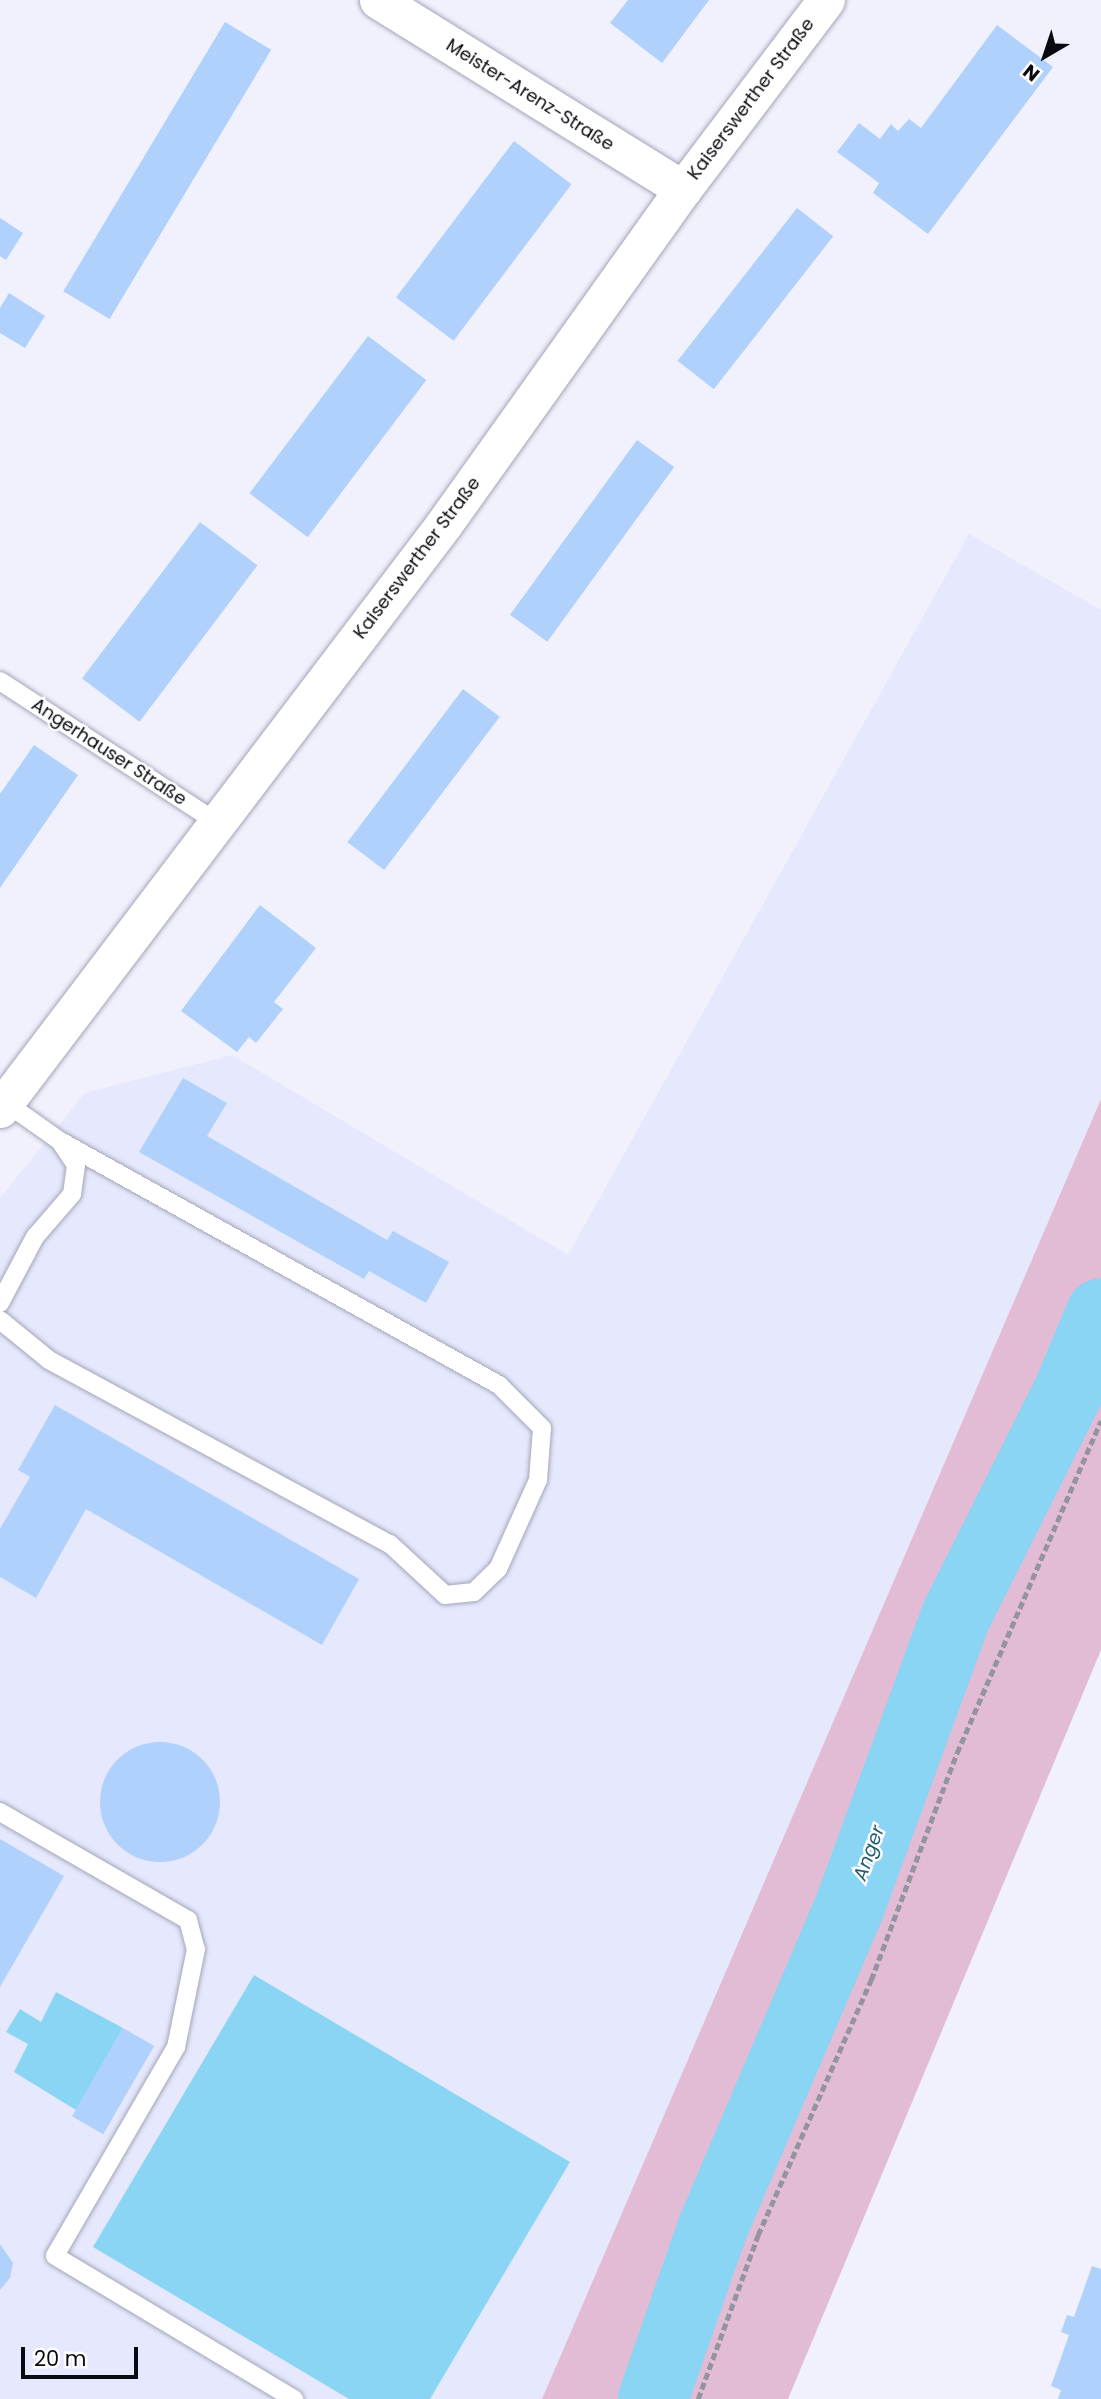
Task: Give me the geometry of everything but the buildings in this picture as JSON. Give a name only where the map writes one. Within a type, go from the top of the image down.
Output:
[{"type":"street","name":"Meister-Arenz-Straße","points":[[378,0],[683,189]]},
{"type":"street","name":"Kaiserswerther Straße","points":[[3,1106],[444,524],[683,189],[826,0]]},
{"type":"lane","name":"Angerhauser Straße","points":[[0,681],[218,823]]},
{"type":"lane","points":[[0,1320],[49,1360],[390,1544],[445,1595],[474,1592],[498,1569],[538,1480],[542,1428],[499,1385],[60,1141],[3,1106]]},
{"type":"lane","points":[[0,1303],[35,1237],[72,1195],[76,1165],[60,1141]]},
{"type":"lane","points":[[0,1812],[188,1920],[196,1949],[176,2047],[55,2256],[294,2399]]},
{"type":"path","points":[[698,2399],[758,2235],[871,1980],[962,1740],[1101,1422]]},
{"type":"shaded area","points":[[969,534],[1101,610],[1101,1099],[542,2399],[0,2399],[0,1198],[85,1093],[232,1055],[568,1255]]},
{"type":"shaded area","points":[[1101,1099],[1101,1650],[788,2399],[542,2399]]},
{"type":"water","points":[[254,1975],[570,2162],[430,2399],[349,2399],[93,2247]]},
{"type":"water","points":[[56,1992],[123,2028],[76,2110],[14,2072],[28,2044],[6,2032],[20,2009],[41,2022]]},
{"type":"waterway","name":"Anger","points":[[653,2399],[713,2227],[848,1911],[956,1616],[1069,1390],[1101,1313]]}]
